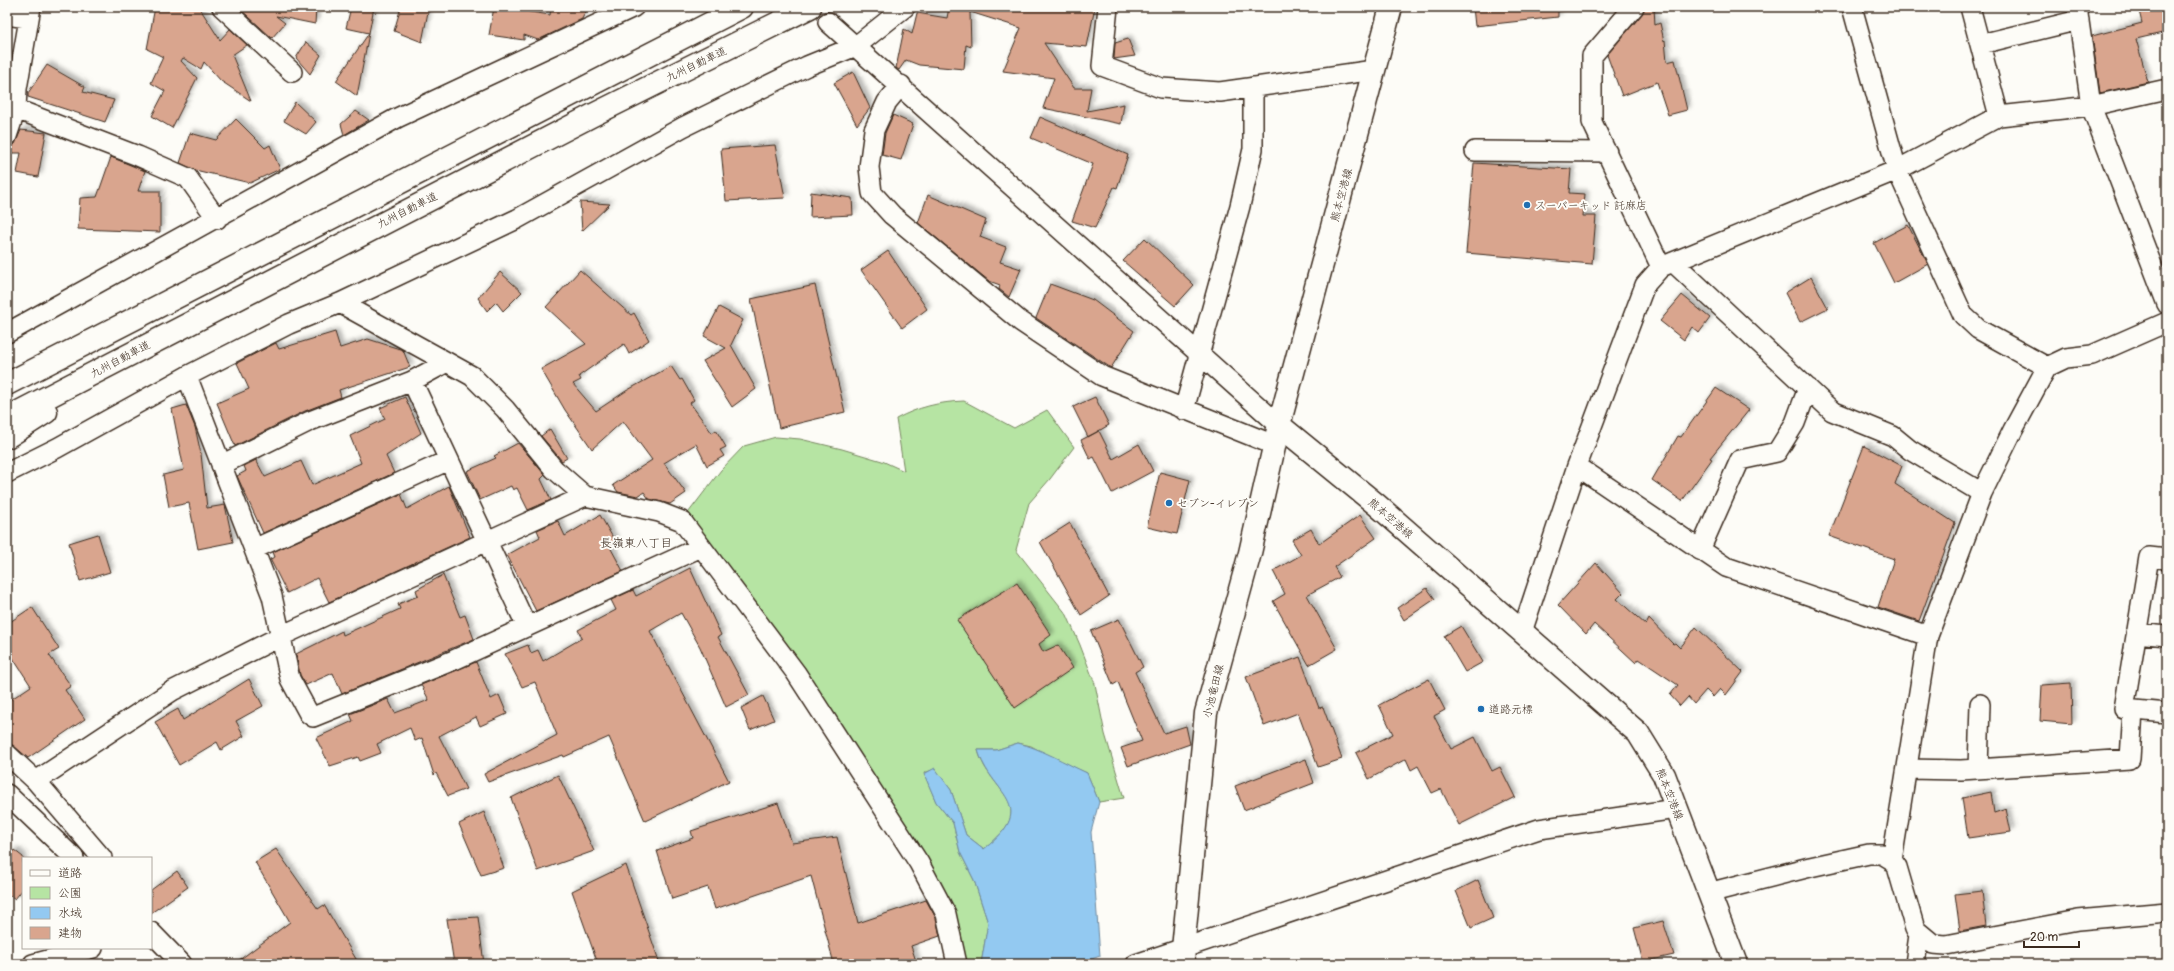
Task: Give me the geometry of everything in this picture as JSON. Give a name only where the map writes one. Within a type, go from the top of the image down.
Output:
[{"type":"main road","points":[[7,384],[742,7]]},
{"type":"main road","name":"九州自動車道","points":[[7,418],[593,115],[810,7]]},
{"type":"main road","name":"熊本空港線","points":[[1391,7],[1277,435],[1377,505],[1522,632],[1590,689],[1638,733],[1664,775],[1736,964]]},
{"type":"main road","points":[[7,437],[241,296]]},
{"type":"main road","name":"小池竜田線","points":[[1184,957],[1206,713],[1250,553],[1277,435]]},
{"type":"street","points":[[222,7],[292,72]]},
{"type":"street","points":[[7,333],[396,118],[603,15],[634,7]]},
{"type":"street","points":[[7,473],[57,448],[187,376],[289,324],[340,303],[517,219],[683,127],[807,66],[856,46],[905,7]]},
{"type":"street","points":[[1108,7],[1102,66],[1161,88],[1220,92],[1374,70]]},
{"type":"street","points":[[1634,7],[1592,56],[1592,122],[1667,264],[1808,388],[1832,411],[1893,436],[1910,450],[1982,493]]},
{"type":"street","points":[[1852,7],[1897,170],[1963,315],[1978,329],[2047,367]]},
{"type":"street","points":[[1970,7],[1981,44],[1998,116]]},
{"type":"street","points":[[7,15],[29,13],[17,90],[7,136]]},
{"type":"street","points":[[1981,44],[2078,13],[2091,106],[2167,304]]},
{"type":"street","points":[[828,22],[901,85],[1200,353],[1277,435]]},
{"type":"street","points":[[901,85],[887,102],[874,130],[869,167],[872,193],[892,215],[1020,321],[1102,376],[1184,410],[1277,435]]},
{"type":"street","points":[[1184,410],[1253,149],[1253,87]]},
{"type":"street","points":[[1522,632],[1577,466],[1645,285],[1667,264],[1897,170],[1998,116],[2091,106],[2167,89]]},
{"type":"street","points":[[12,109],[138,156],[188,178],[217,218]]},
{"type":"street","points":[[1475,151],[1607,152]]},
{"type":"street","points":[[340,303],[472,376],[505,409],[554,469],[585,496],[659,512],[682,521],[796,673],[919,863],[946,914],[958,964]]},
{"type":"street","points":[[1892,860],[1928,636],[1982,493],[2047,367],[2066,358],[2092,355],[2167,322]]},
{"type":"street","points":[[221,464],[310,421],[412,381],[447,362]]},
{"type":"street","points":[[187,376],[272,596],[290,679],[309,714],[313,717],[454,660],[701,547]]},
{"type":"street","points":[[412,381],[527,627]]},
{"type":"street","points":[[1700,550],[1740,460],[1777,452],[1795,423],[1808,388]]},
{"type":"street","points":[[254,549],[449,460]]},
{"type":"street","points":[[1577,466],[1726,568],[1928,636]]},
{"type":"street","points":[[36,781],[172,691],[281,636],[585,496]]},
{"type":"street","points":[[2167,559],[2149,557],[2124,709],[2167,713]]},
{"type":"street","points":[[2136,633],[2167,636]]},
{"type":"street","points":[[1978,769],[1980,704]]},
{"type":"street","points":[[1907,769],[1978,769],[2130,759],[2134,710]]},
{"type":"street","points":[[7,754],[36,781],[101,857]]},
{"type":"street","points":[[7,794],[73,857]]},
{"type":"street","points":[[1136,964],[1184,957],[1539,829],[1676,809]]},
{"type":"street","points":[[1708,893],[1810,867],[1869,854],[1882,854],[1892,860],[1897,867],[1914,930],[1933,944],[1946,945],[2078,920],[2167,912]]},
{"type":"street","points":[[152,933],[182,964]]},
{"type":"street","points":[[1916,964],[1919,935]]},
{"type":"street","points":[[33,964],[89,949]]},
{"type":"green space","points":[[964,401],[1014,428],[1047,410],[1074,447],[1050,479],[1029,503],[1016,550],[1067,615],[1095,684],[1105,734],[1124,798],[1099,802],[1087,773],[1057,760],[1031,746],[1018,743],[996,750],[978,750],[984,765],[1007,799],[1011,809],[1010,820],[1001,833],[984,849],[966,835],[951,790],[935,769],[924,773],[936,802],[953,823],[960,852],[974,880],[988,923],[981,964],[966,964],[919,863],[682,521],[721,470],[744,446],[776,437],[800,439],[842,449],[882,461],[904,471],[896,419],[912,411],[929,406]]},
{"type":"water","points":[[1018,743],[1044,752],[1087,773],[1099,802],[1091,832],[1100,956],[1078,964],[981,964],[988,923],[974,880],[960,852],[953,823],[936,802],[924,774],[935,768],[951,790],[966,835],[984,849],[1001,834],[1009,821],[1011,810],[1007,799],[984,765],[978,750],[996,750]]},
{"type":"building","points":[[155,7],[199,7],[220,40],[230,29],[247,45],[232,55],[251,101],[221,81],[204,62],[201,69],[183,58],[181,61],[197,78],[172,128],[152,116],[165,91],[151,83],[163,57],[147,49]]},
{"type":"building","points":[[238,7],[316,7],[315,24],[276,16],[285,23],[272,38]]},
{"type":"building","points":[[351,7],[374,7],[357,96],[336,81],[369,33],[346,28]]},
{"type":"building","points":[[401,7],[429,7],[422,42],[394,31]]},
{"type":"building","points":[[494,7],[519,7],[518,10],[550,15],[551,7],[588,7],[582,19],[538,40],[524,35],[524,40],[489,35]]},
{"type":"building","points":[[949,7],[1095,7],[1087,47],[1044,43],[1074,88],[1091,88],[1087,111],[1124,104],[1121,124],[1043,108],[1054,78],[1003,71],[1021,28],[970,12],[971,47],[966,45],[964,69],[919,65],[906,60],[899,70],[896,68],[904,29],[912,34],[917,13],[947,18]]},
{"type":"building","points":[[1473,7],[1558,7],[1558,17],[1475,26]]},
{"type":"building","points":[[1645,7],[1654,7],[1655,25],[1660,23],[1664,41],[1665,40],[1667,62],[1675,60],[1687,110],[1668,115],[1657,82],[1622,96],[1607,55],[1642,14]]},
{"type":"building","points":[[2138,7],[2165,7],[2167,14],[2167,32],[2136,39],[2148,82],[2100,93],[2092,36],[2142,23]]},
{"type":"building","points":[[1128,39],[1135,56],[1114,59],[1115,43]]},
{"type":"building","points":[[306,42],[321,55],[310,74],[296,58]]},
{"type":"building","points":[[47,65],[85,87],[83,92],[114,100],[105,122],[28,97],[28,93]]},
{"type":"building","points":[[853,72],[870,108],[857,125],[834,83]]},
{"type":"building","points":[[295,102],[316,122],[306,134],[284,121]]},
{"type":"building","points":[[356,111],[369,120],[344,135],[341,124]]},
{"type":"building","points":[[893,115],[913,124],[901,160],[882,155],[885,133]]},
{"type":"building","points":[[1040,117],[1128,155],[1117,188],[1114,187],[1095,228],[1072,221],[1093,164],[1031,138]]},
{"type":"building","points":[[236,119],[265,148],[270,145],[280,169],[250,183],[195,170],[180,163],[190,133],[216,140]]},
{"type":"building","points":[[21,130],[46,133],[38,177],[17,173],[21,153],[7,153],[7,147],[15,144]]},
{"type":"building","points":[[775,145],[785,198],[726,201],[721,149]]},
{"type":"building","points":[[111,157],[145,171],[138,191],[160,191],[160,232],[78,229],[80,198],[97,197]]},
{"type":"building","name":"スーパーキッド 託麻店","points":[[1474,163],[1571,169],[1569,193],[1585,194],[1583,216],[1596,216],[1592,264],[1466,253]]},
{"type":"building","points":[[811,192],[852,198],[853,215],[810,217]]},
{"type":"building","points":[[928,195],[986,220],[980,237],[1006,247],[1000,262],[1021,269],[1009,297],[999,289],[1000,285],[989,281],[918,223]]},
{"type":"building","points":[[580,202],[610,204],[582,231]]},
{"type":"building","points":[[1908,225],[1928,264],[1894,283],[1874,243]]},
{"type":"building","points":[[1145,238],[1194,285],[1175,306],[1123,261]]},
{"type":"building","points":[[888,251],[927,309],[902,328],[861,270]]},
{"type":"building","points":[[580,270],[631,315],[634,313],[649,340],[629,354],[624,344],[579,376],[581,380],[573,384],[596,411],[626,391],[671,366],[680,380],[682,379],[694,400],[690,403],[712,433],[716,430],[726,447],[720,450],[724,456],[707,466],[696,444],[664,463],[686,493],[670,504],[649,499],[644,492],[638,496],[618,492],[613,485],[652,460],[623,421],[592,449],[565,410],[541,369],[586,344],[546,307]]},
{"type":"building","points":[[500,272],[522,292],[503,311],[496,302],[487,311],[478,298]]},
{"type":"building","points":[[1811,277],[1828,308],[1800,322],[1785,293]]},
{"type":"building","points":[[1050,284],[1093,300],[1134,331],[1111,368],[1036,318]]},
{"type":"building","points":[[815,285],[845,412],[779,428],[751,299]]},
{"type":"building","points":[[1682,295],[1710,318],[1699,333],[1692,327],[1684,340],[1660,321]]},
{"type":"building","points":[[719,307],[743,320],[731,345],[756,389],[732,407],[703,361],[726,348],[704,336]]},
{"type":"building","points":[[335,332],[340,348],[368,339],[403,350],[410,367],[339,390],[341,397],[305,411],[235,446],[217,403],[249,389],[237,363],[276,343],[279,349]]},
{"type":"building","points":[[1716,388],[1749,410],[1710,458],[1712,459],[1682,501],[1652,480],[1678,436],[1681,437]]},
{"type":"building","points":[[405,397],[421,433],[386,456],[394,473],[263,533],[237,476],[246,471],[244,466],[256,460],[265,477],[301,461],[312,485],[361,463],[350,436],[385,419],[380,408]]},
{"type":"building","points":[[1095,397],[1109,425],[1088,437],[1073,407]]},
{"type":"building","points":[[186,405],[195,427],[201,454],[207,508],[225,505],[233,542],[198,549],[189,503],[169,507],[163,475],[184,470],[172,409]]},
{"type":"building","points":[[550,429],[567,458],[562,461],[541,436]]},
{"type":"building","points":[[1099,431],[1113,459],[1139,444],[1153,471],[1112,493],[1094,457],[1090,459],[1081,440]]},
{"type":"building","points":[[518,443],[545,475],[541,479],[551,500],[528,510],[517,488],[513,490],[511,486],[480,500],[467,471],[496,458],[494,456]]},
{"type":"building","points":[[1864,446],[1902,466],[1895,484],[1955,523],[1919,621],[1878,607],[1894,559],[1829,536]]},
{"type":"building","name":"セブン-イレブン","points":[[1160,472],[1190,480],[1177,534],[1147,527]]},
{"type":"building","points":[[449,486],[470,537],[329,602],[317,578],[287,593],[270,559],[275,557],[273,552],[401,494],[407,509]]},
{"type":"building","points":[[600,515],[616,543],[610,547],[623,571],[536,611],[507,555],[540,537],[537,530],[558,521],[565,536]]},
{"type":"building","points":[[1360,515],[1376,538],[1334,567],[1340,577],[1307,595],[1337,649],[1309,665],[1273,601],[1285,594],[1273,571],[1301,555],[1292,540],[1311,529],[1319,544]]},
{"type":"building","points":[[1070,523],[1109,596],[1081,615],[1040,542]]},
{"type":"building","points":[[98,534],[110,572],[80,581],[69,543]]},
{"type":"building","points":[[1596,563],[1623,593],[1617,599],[1646,625],[1649,619],[1673,644],[1675,643],[1680,648],[1696,627],[1743,672],[1726,695],[1720,689],[1713,697],[1706,690],[1694,704],[1688,697],[1680,706],[1670,695],[1678,685],[1639,659],[1636,663],[1594,624],[1586,634],[1558,605]]},
{"type":"building","points":[[690,568],[721,635],[718,637],[749,695],[726,707],[700,647],[681,613],[650,631],[729,781],[645,821],[609,737],[564,757],[563,755],[488,782],[484,774],[557,735],[535,682],[522,687],[505,654],[528,645],[531,653],[538,650],[543,661],[582,638],[578,630],[616,610],[611,600],[633,590],[636,596]]},
{"type":"building","points":[[443,575],[460,617],[465,615],[474,639],[342,694],[333,673],[306,685],[300,675],[296,654],[342,631],[343,635],[400,609],[398,604],[418,596],[416,590]]},
{"type":"building","points":[[1017,583],[1051,635],[1039,644],[1043,652],[1058,645],[1073,668],[1015,708],[957,620]]},
{"type":"building","points":[[1427,588],[1435,599],[1404,620],[1397,608]]},
{"type":"building","points":[[32,607],[59,649],[49,655],[71,686],[65,690],[85,719],[28,758],[14,746],[7,743],[7,702],[31,686],[7,649],[7,624]]},
{"type":"building","points":[[1119,619],[1143,667],[1135,672],[1164,733],[1186,726],[1190,744],[1128,766],[1121,748],[1142,741],[1118,682],[1113,685],[1091,631]]},
{"type":"building","points":[[1461,626],[1483,662],[1465,672],[1444,636]]},
{"type":"building","points":[[1300,657],[1319,708],[1323,707],[1342,759],[1318,767],[1298,713],[1264,726],[1246,677]]},
{"type":"building","points":[[476,662],[491,699],[499,695],[507,714],[480,726],[476,717],[439,736],[466,789],[448,796],[436,773],[434,775],[422,738],[415,741],[410,728],[377,744],[381,753],[360,761],[358,757],[330,766],[316,738],[353,721],[350,714],[388,699],[395,713],[429,700],[421,685]]},
{"type":"building","points":[[249,679],[263,706],[236,721],[244,736],[221,750],[217,742],[179,765],[155,722],[178,709],[183,720]]},
{"type":"building","points":[[1429,679],[1445,710],[1434,716],[1451,749],[1475,737],[1492,771],[1500,767],[1515,797],[1459,825],[1441,789],[1432,793],[1418,766],[1411,770],[1406,759],[1369,779],[1356,753],[1393,734],[1379,705]]},
{"type":"building","points":[[2071,683],[2072,724],[2040,721],[2042,685]]},
{"type":"building","points":[[763,696],[774,720],[750,730],[741,708]]},
{"type":"building","points":[[1306,759],[1314,783],[1244,810],[1235,786]]},
{"type":"building","points":[[558,775],[594,851],[538,871],[511,798]]},
{"type":"building","points":[[1991,792],[1994,813],[2006,809],[2011,832],[1968,838],[1962,798]]},
{"type":"building","points":[[778,803],[792,843],[837,837],[858,923],[926,900],[936,918],[940,936],[911,946],[917,964],[834,964],[811,876],[715,909],[708,887],[672,899],[657,851],[693,838],[691,831]]},
{"type":"building","points":[[484,812],[504,868],[481,875],[459,824]]},
{"type":"building","points":[[276,849],[318,909],[324,905],[359,964],[234,964],[290,922],[255,862]]},
{"type":"building","points":[[14,850],[23,857],[22,890],[15,899],[7,893],[7,860]]},
{"type":"building","points":[[626,865],[660,964],[598,964],[572,891]]},
{"type":"building","points":[[177,871],[188,887],[152,912],[152,889]]},
{"type":"building","points":[[1478,880],[1493,918],[1471,928],[1456,891]]},
{"type":"building","points":[[1982,891],[1986,926],[1960,931],[1955,894]]},
{"type":"building","points":[[478,917],[484,964],[454,964],[447,919]]},
{"type":"building","points":[[1663,921],[1674,955],[1643,962],[1634,928]]},
{"type":"place","name":"スーパーキッド 託麻店","points":[[1527,205]]},
{"type":"place","name":"セブン-イレブン","points":[[1169,503]]},
{"type":"place","name":"道路元標","points":[[1481,709]]},
{"type":"district","name":"長嶺東八丁目","points":[[636,543]]}]
